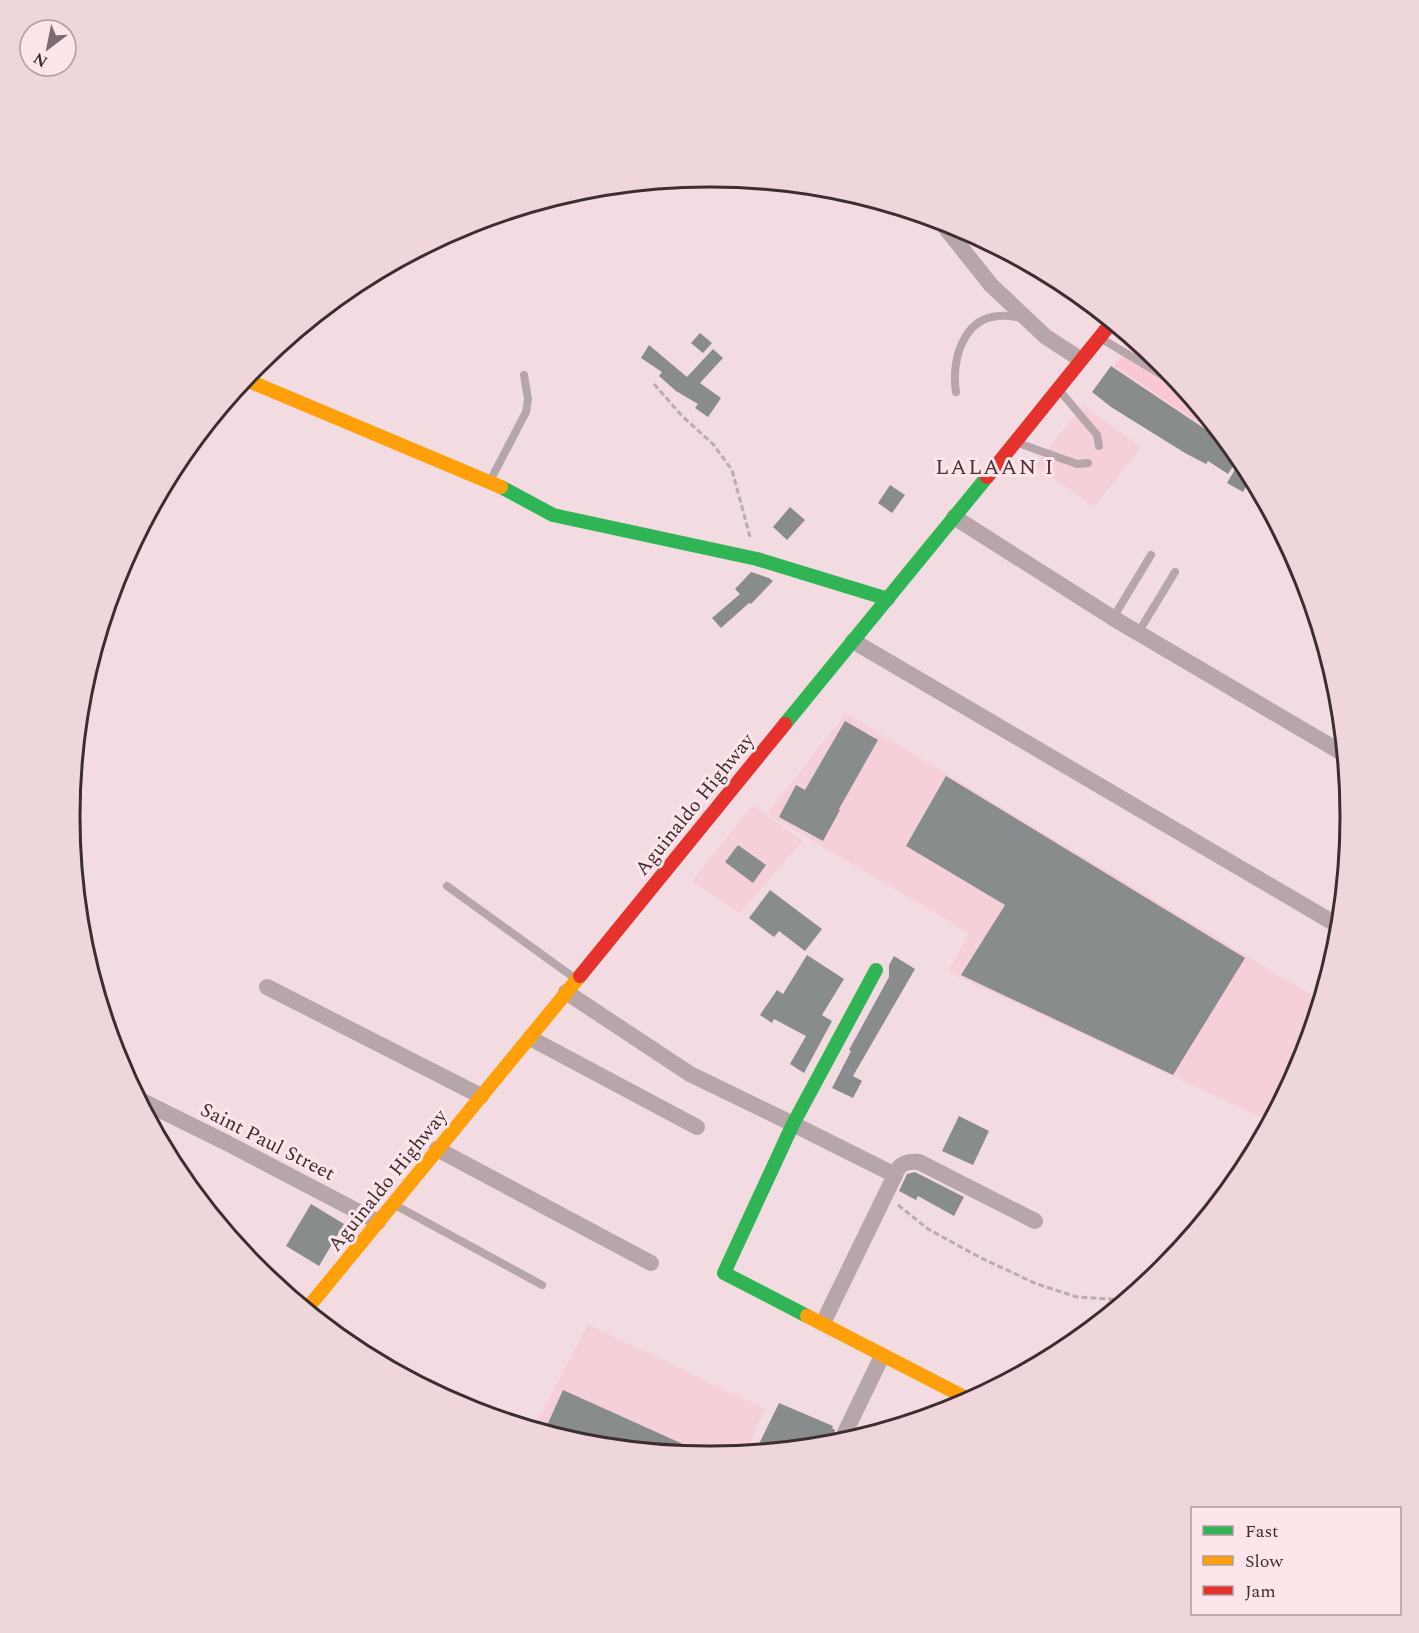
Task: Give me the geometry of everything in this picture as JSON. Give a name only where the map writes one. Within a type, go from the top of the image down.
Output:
[{"type":"street","points":[[951,234],[991,285],[1047,337],[1080,359]]},
{"type":"street","name":"Aguinaldo Highway","points":[[311,1304],[1107,328]]},
{"type":"street","points":[[253,383],[489,481],[553,515],[757,559],[888,599]]},
{"type":"street","points":[[954,517],[1113,618],[1335,749]]},
{"type":"street","points":[[853,641],[1330,921]]},
{"type":"street","points":[[876,970],[794,1124],[724,1273],[960,1395]]},
{"type":"street","points":[[571,985],[690,1074],[895,1175]]},
{"type":"street","points":[[267,987],[481,1096]]},
{"type":"street","points":[[530,1038],[697,1127]]},
{"type":"street","name":"Saint Paul Street","points":[[149,1105],[378,1222]]},
{"type":"street","points":[[437,1149],[651,1263]]},
{"type":"street","points":[[823,1323],[897,1168],[905,1162],[919,1162],[1035,1221]]},
{"type":"street","points":[[846,1431],[882,1356]]},
{"type":"lane","points":[[956,392],[954,378],[956,359],[960,346],[970,330],[982,321],[998,315],[1027,319]]},
{"type":"lane","points":[[1099,337],[1154,370]]},
{"type":"lane","points":[[489,481],[526,412],[528,399],[524,375]]},
{"type":"lane","points":[[1058,388],[1097,435],[1099,446]]},
{"type":"lane","points":[[1014,442],[1077,465],[1088,463]]},
{"type":"lane","points":[[1113,618],[1151,555]]},
{"type":"lane","points":[[1138,633],[1175,572]]},
{"type":"lane","points":[[447,886],[571,985]]},
{"type":"lane","points":[[393,1204],[542,1285]]},
{"type":"path","points":[[654,384],[682,416],[713,444],[732,470],[757,559]]},
{"type":"path","points":[[885,1194],[928,1229],[981,1258],[1037,1284],[1077,1297],[1114,1299]]},
{"type":"shaded area","points":[[1130,347],[1155,371],[1203,426],[1114,366]]},
{"type":"shaded area","points":[[1083,405],[1141,447],[1095,507],[1035,466]]},
{"type":"shaded area","points":[[846,713],[1313,996],[1292,1058],[1263,1118],[948,972],[969,933],[767,814]]},
{"type":"shaded area","points":[[753,805],[803,841],[740,913],[692,881]]},
{"type":"shaded area","points":[[588,1324],[765,1409],[749,1445],[668,1445],[627,1441],[537,1422]]},
{"type":"building","points":[[700,333],[712,343],[703,353],[691,343]]},
{"type":"building","points":[[649,345],[687,377],[713,349],[723,358],[700,383],[721,398],[708,417],[695,408],[698,404],[676,391],[659,376],[662,372],[641,358]]},
{"type":"building","points":[[1111,366],[1207,430],[1233,466],[1228,474],[1208,461],[1206,464],[1185,453],[1111,407],[1092,392]]},
{"type":"building","points":[[1235,469],[1246,487],[1243,492],[1227,483]]},
{"type":"building","points":[[890,485],[905,495],[892,513],[878,503]]},
{"type":"building","points":[[790,507],[805,520],[787,540],[773,527]]},
{"type":"building","points":[[751,572],[773,581],[751,604],[749,603],[721,628],[712,618],[740,594],[735,589]]},
{"type":"building","points":[[845,721],[878,740],[823,841],[779,817],[796,785],[805,790]]},
{"type":"building","points":[[946,776],[1245,958],[1173,1075],[961,975],[1005,905],[906,846]]},
{"type":"building","points":[[738,845],[766,865],[753,883],[725,862]]},
{"type":"building","points":[[770,890],[822,929],[805,951],[779,931],[774,937],[749,918]]},
{"type":"building","points":[[807,955],[844,979],[822,1015],[832,1021],[804,1073],[790,1064],[806,1036],[774,1019],[772,1023],[760,1015],[777,990],[783,994]]},
{"type":"building","points":[[894,956],[915,969],[853,1076],[862,1081],[853,1098],[832,1088],[851,1051],[849,1050],[889,977],[889,965]]},
{"type":"building","points":[[959,1116],[989,1131],[973,1165],[942,1151]]},
{"type":"building","points":[[915,1172],[964,1197],[954,1216],[918,1196],[916,1200],[899,1191],[907,1174]]},
{"type":"building","points":[[311,1204],[344,1224],[319,1266],[286,1246]]},
{"type":"building","points":[[563,1390],[686,1445],[627,1441],[547,1425]]},
{"type":"building","points":[[779,1403],[833,1426],[835,1430],[832,1434],[759,1444]]},
{"type":"traffic: fast","points":[[785,724],[987,477]]},
{"type":"traffic: fast","points":[[501,487],[553,515],[757,559],[888,599]]},
{"type":"traffic: fast","points":[[807,1316],[724,1273],[793,1124],[876,970]]},
{"type":"traffic: slow","points":[[253,383],[501,487]]},
{"type":"traffic: slow","points":[[311,1304],[580,976]]},
{"type":"traffic: slow","points":[[807,1316],[960,1395]]},
{"type":"traffic: jam","points":[[987,477],[1107,328]]},
{"type":"traffic: jam","points":[[580,976],[785,724]]},
{"type":"district","name":"LALAAN I","points":[[995,466]]}]
